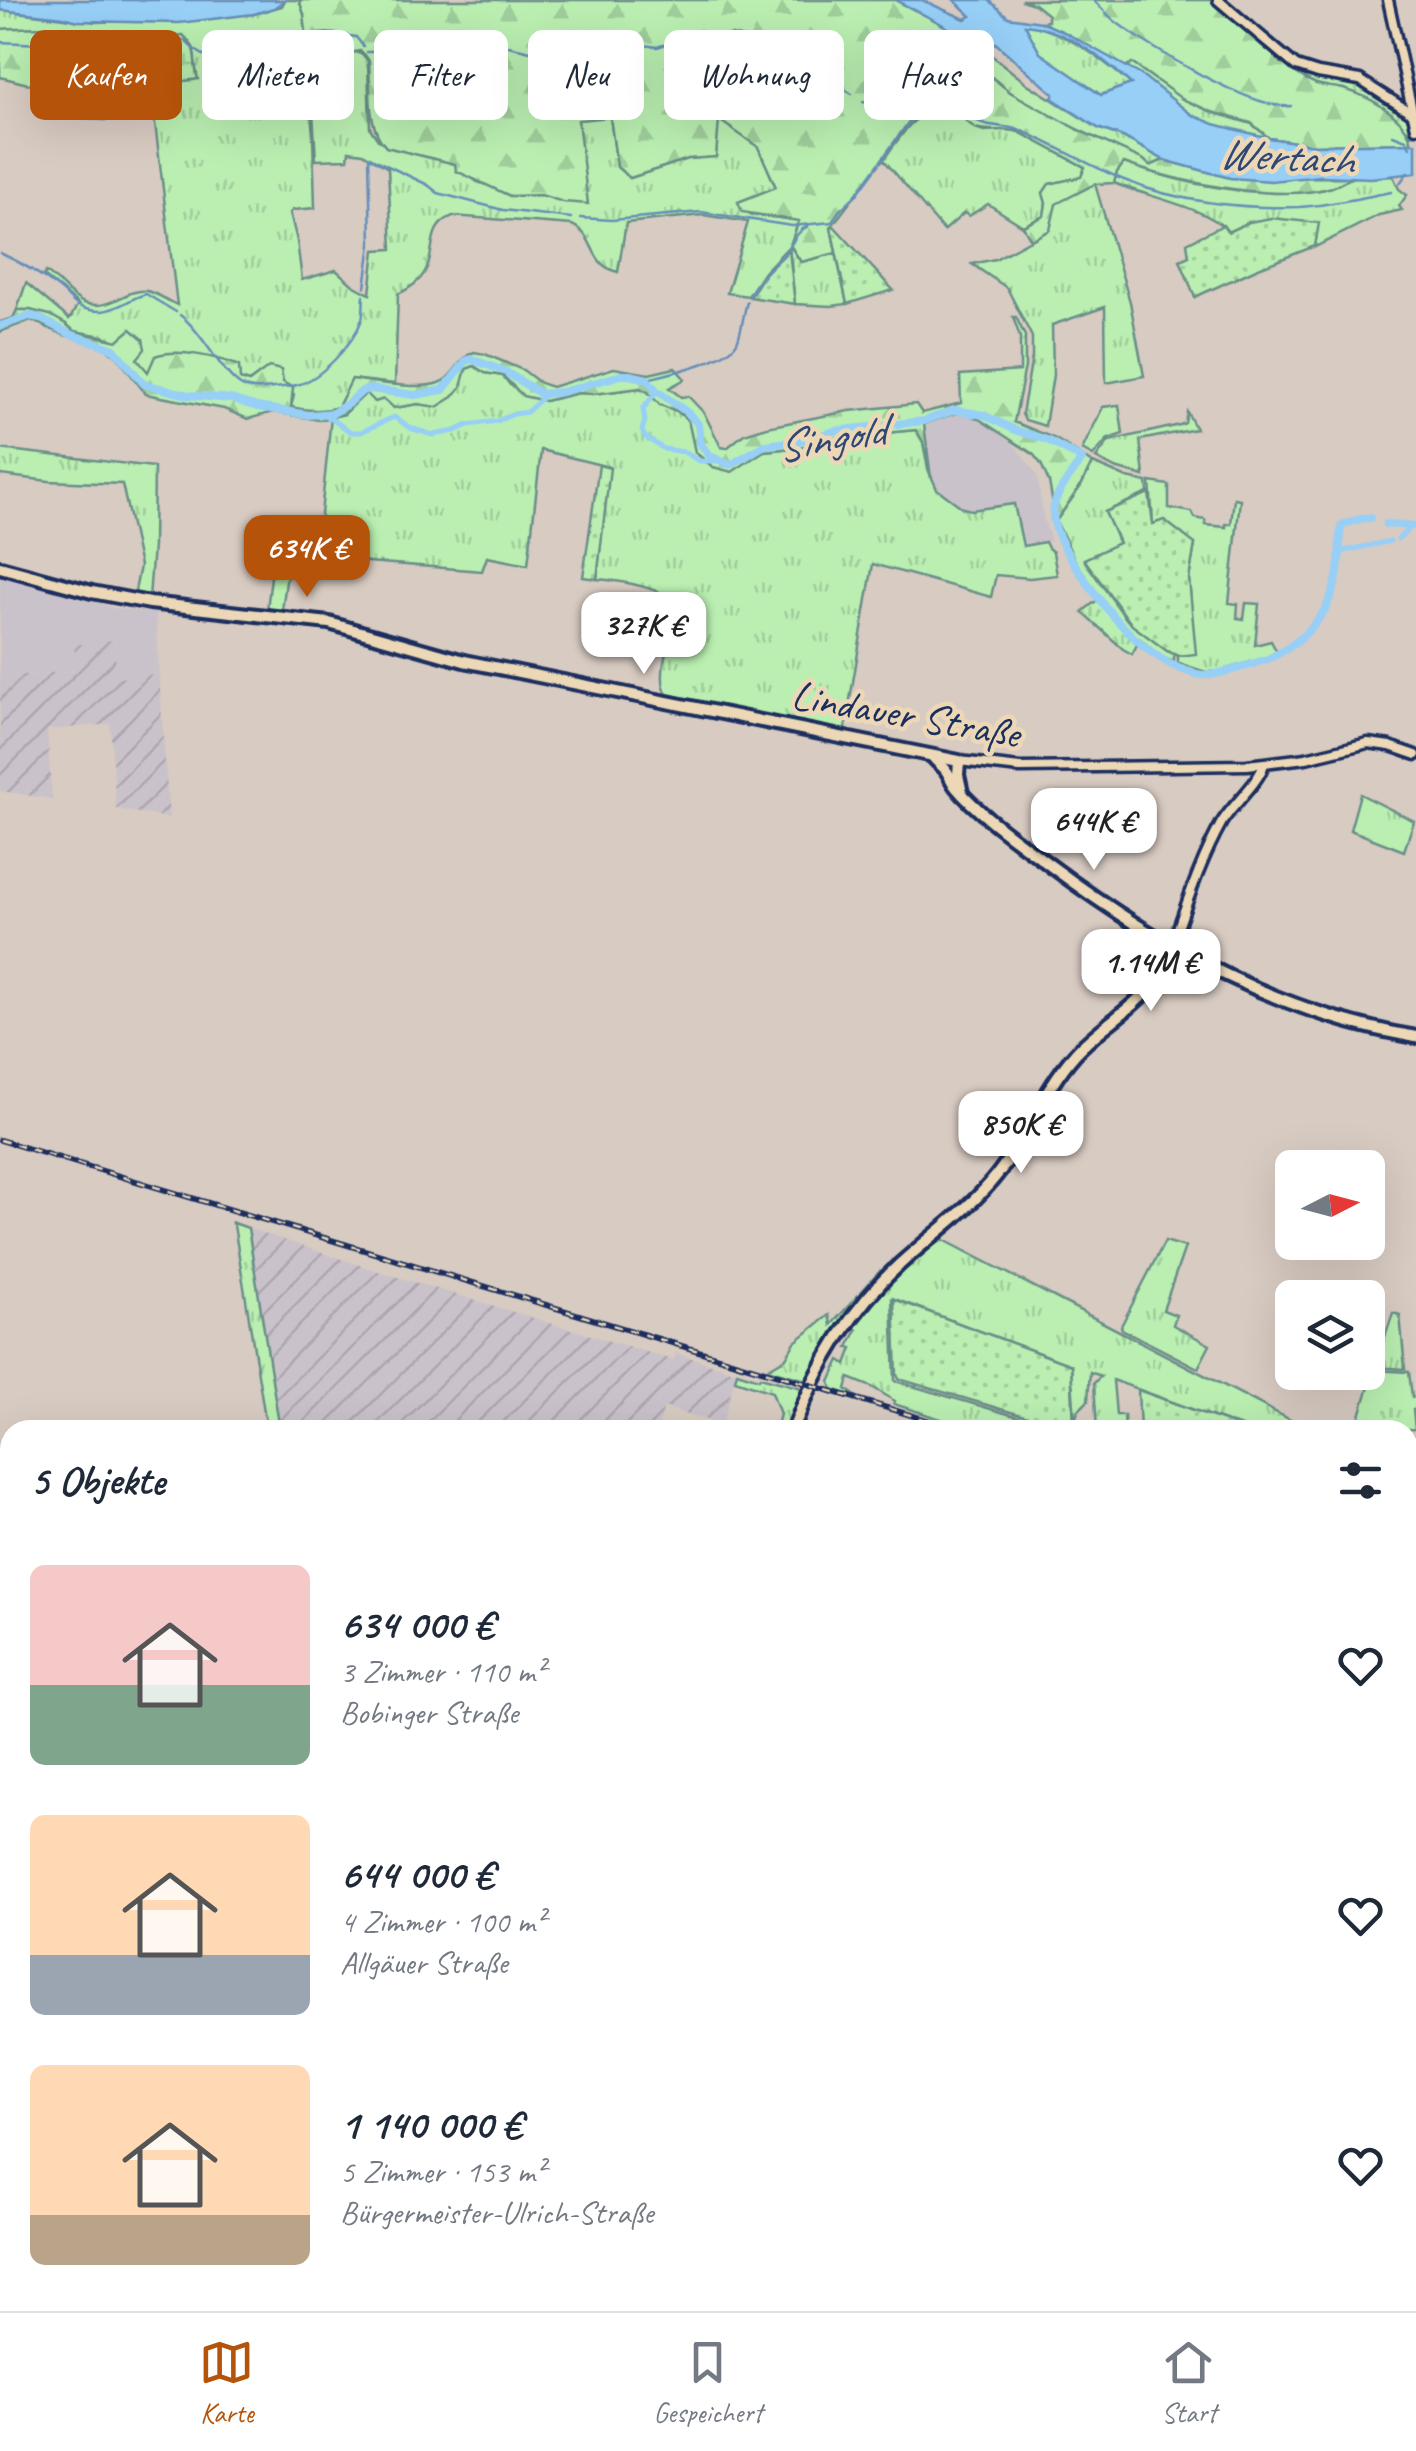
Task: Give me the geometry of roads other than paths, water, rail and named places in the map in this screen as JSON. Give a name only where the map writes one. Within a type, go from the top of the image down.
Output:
[{"type":"main road","name":"Lindauer Straße","points":[[0,567],[119,598],[340,625],[438,655],[959,762]]},
{"type":"main road","points":[[933,756],[962,793],[1002,828],[1122,917],[1171,948],[1236,981],[1310,1011],[1416,1037]]},
{"type":"main road","points":[[959,762],[962,793]]},
{"type":"main road","points":[[797,1420],[823,1362],[865,1302],[988,1186],[1015,1150],[1060,1071],[1094,1034],[1148,989],[1160,974],[1171,948]]},
{"type":"street","points":[[1218,0],[1296,66],[1360,80],[1413,114]]},
{"type":"street","points":[[1388,0],[1416,128]]},
{"type":"street","points":[[1395,102],[1408,92]]},
{"type":"street","name":"Lindauer Straße","points":[[959,762],[1020,768],[1260,765],[1368,743],[1414,752]]},
{"type":"street","points":[[1171,948],[1214,837],[1260,774],[1260,765]]},
{"type":"water","points":[[0,0],[285,0],[254,14],[179,23],[78,21],[0,10]]},
{"type":"water","name":"Wertach","points":[[895,0],[922,0],[965,19],[971,16],[954,0],[989,0],[1008,17],[1041,22],[1064,32],[1143,76],[1192,115],[1214,124],[1315,145],[1416,143],[1416,173],[1271,181],[1230,178],[1164,160],[1098,128],[1052,98],[1054,94],[994,42],[994,30],[951,30]],"holes":[[[1025,25],[1054,32],[1082,46],[1131,84],[1101,95],[1040,53]]]},
{"type":"waterway","points":[[1093,0],[1131,33],[1201,75],[1252,98],[1291,106]]},
{"type":"waterway","points":[[367,52],[410,51],[478,39],[539,53],[614,52],[644,45],[657,47],[689,37],[732,35],[755,41],[801,83],[843,88],[852,94]]},
{"type":"waterway","points":[[354,37],[363,46]]},
{"type":"waterway","points":[[0,42],[61,45],[89,55],[141,58],[184,40],[202,55]]},
{"type":"waterway","name":"Wertach","points":[[580,218],[612,220],[701,212],[792,226],[832,222],[858,193],[917,110],[940,102],[976,121],[1020,130],[1144,188],[1188,199],[1255,207],[1299,207],[1391,192]]},
{"type":"waterway","points":[[1393,135],[1406,140],[1410,147]]},
{"type":"waterway","points":[[365,287],[371,244],[369,157],[438,193],[503,210],[571,218]]},
{"type":"waterway","points":[[1400,183],[1408,172]]},
{"type":"waterway","points":[[749,296],[799,232],[808,226]]},
{"type":"waterway","points":[[0,253],[39,274],[84,308],[108,310],[146,294],[176,312]]},
{"type":"waterway","points":[[180,315],[242,386],[288,387],[316,376],[344,349],[362,319],[364,296]]},
{"type":"waterway","points":[[647,379],[696,366],[731,349],[739,338],[747,302]]},
{"type":"waterway","name":"Singold","points":[[0,326],[30,316],[39,318],[114,349],[144,384],[309,415],[333,413],[370,389],[415,395],[443,390],[471,359],[504,371],[541,394],[630,375],[647,379],[688,413],[698,424],[700,443],[709,455],[730,465],[765,445],[806,440],[834,431],[924,421],[955,410],[984,415],[1082,459],[1054,506],[1054,521],[1063,546],[1092,590],[1134,637],[1167,662],[1203,675],[1267,659],[1305,634],[1320,617],[1333,591],[1342,525],[1370,518]]},
{"type":"waterway","points":[[657,391],[643,409],[645,437],[664,449],[684,452],[699,461],[717,461]]},
{"type":"waterway","points":[[324,414],[351,432],[361,432],[394,417],[410,428],[433,435],[527,412],[546,394]]},
{"type":"waterway","name":"Singold","points":[[1386,524],[1416,526]]},
{"type":"waterway","points":[[1398,539],[1412,526]]},
{"type":"waterway","points":[[1340,552],[1390,541]]},
{"type":"railway","points":[[0,1140],[927,1420]]}]
